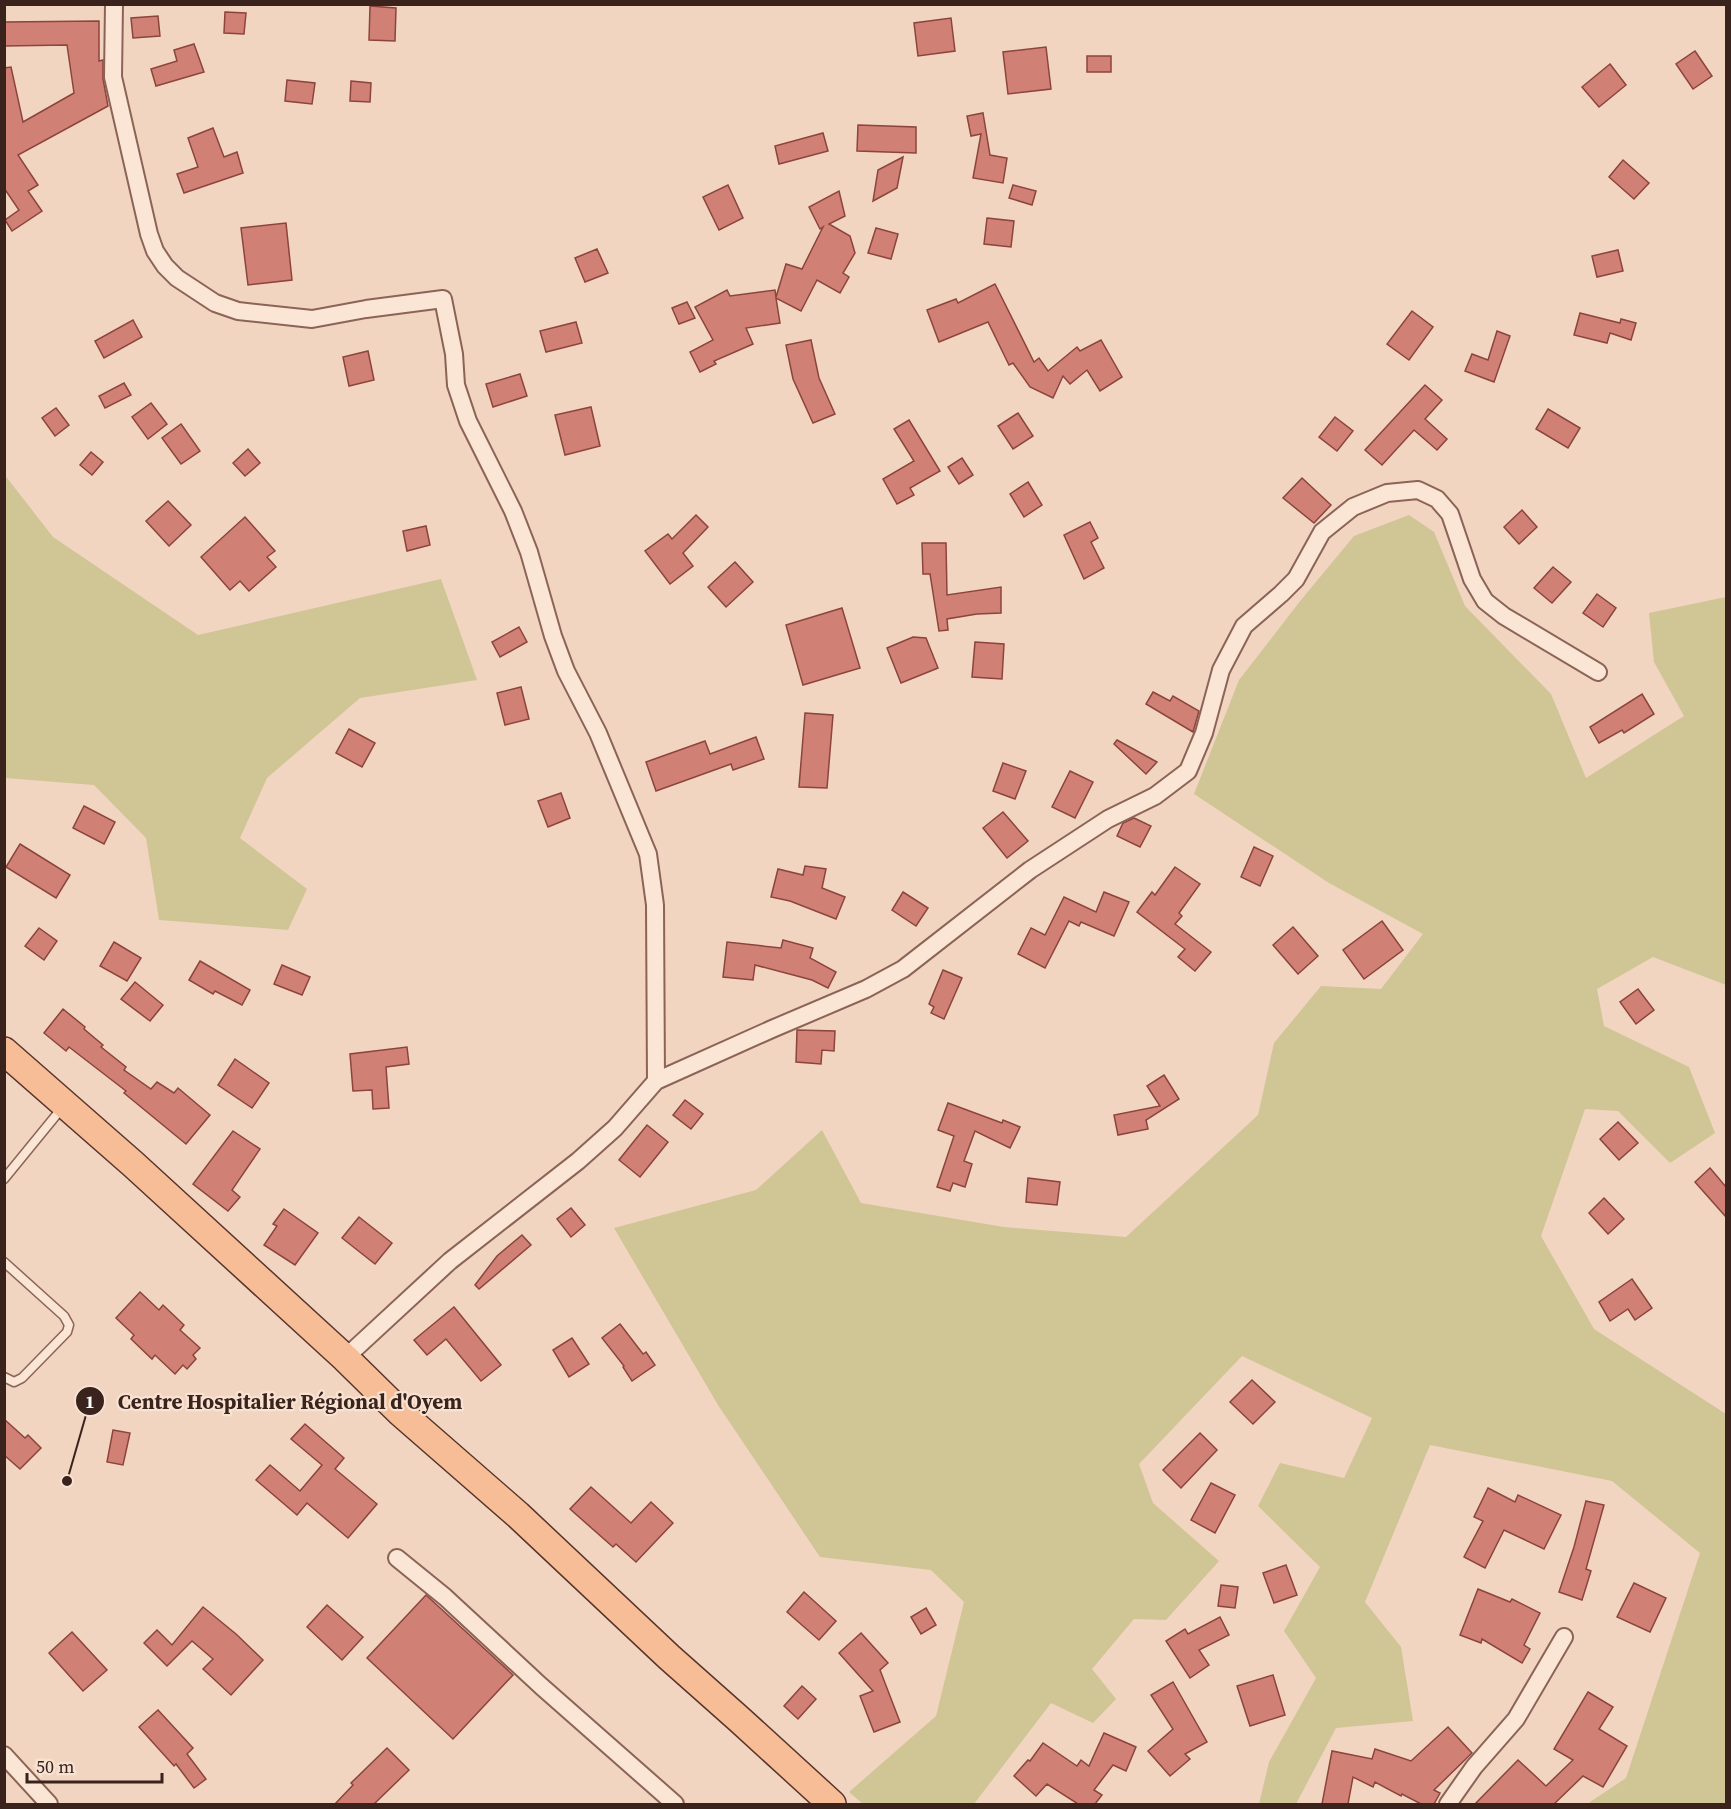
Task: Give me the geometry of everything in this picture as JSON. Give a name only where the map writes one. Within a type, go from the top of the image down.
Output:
[{"type":"main road","points":[[4,1051],[133,1164],[345,1358],[401,1413],[518,1515],[669,1657],[832,1804]]},
{"type":"street","points":[[114,4],[113,77],[149,234],[165,266],[177,278],[215,303],[238,312],[301,319],[443,299],[454,354],[456,385],[468,421],[513,511],[530,552],[553,636],[566,670],[598,733],[648,854],[655,905],[656,1081]]},
{"type":"street","points":[[345,1358],[450,1261],[578,1161],[615,1128],[656,1081],[866,989],[903,969],[1030,870],[1108,819],[1155,796],[1188,771],[1204,733],[1221,670],[1245,626],[1296,579],[1322,532],[1353,507],[1387,493],[1418,490],[1437,499],[1450,514],[1472,579],[1485,601],[1504,616],[1598,672]]},
{"type":"street","points":[[397,1558],[445,1597],[541,1686],[675,1804]]},
{"type":"street","points":[[1448,1804],[1474,1767],[1516,1719],[1564,1637]]},
{"type":"street","points":[[4,1755],[49,1804]]},
{"type":"lane","points":[[4,1179],[64,1105]]},
{"type":"lane","points":[[4,1262],[64,1316],[69,1324],[66,1332],[22,1378],[15,1382],[4,1377]]},
{"type":"shaded area","points":[[4,474],[53,537],[198,635],[441,579],[477,680],[360,698],[267,778],[240,838],[307,889],[288,930],[159,920],[146,838],[94,785],[5,778]]},
{"type":"shaded area","points":[[1409,515],[1434,532],[1465,606],[1551,694],[1586,778],[1684,716],[1654,662],[1649,613],[1726,597],[1726,985],[1653,957],[1597,989],[1604,1026],[1689,1067],[1715,1133],[1670,1163],[1618,1111],[1585,1109],[1541,1236],[1594,1329],[1726,1414],[1726,1804],[1587,1804],[1626,1778],[1700,1553],[1612,1481],[1430,1445],[1365,1602],[1401,1647],[1413,1721],[1336,1728],[1296,1804],[1259,1804],[1269,1762],[1316,1678],[1284,1631],[1320,1567],[1258,1506],[1280,1463],[1344,1478],[1372,1418],[1242,1356],[1139,1464],[1153,1503],[1219,1561],[1166,1620],[1134,1619],[1092,1669],[1116,1699],[1093,1723],[1051,1703],[974,1804],[863,1804],[849,1792],[936,1716],[964,1602],[931,1570],[820,1557],[718,1405],[614,1228],[756,1190],[822,1130],[861,1203],[1004,1227],[1126,1237],[1258,1115],[1274,1043],[1321,986],[1381,989],[1423,934],[1329,883],[1194,794],[1239,680],[1354,536]]},
{"type":"building","points":[[370,6],[396,8],[395,41],[369,40]]},
{"type":"building","points":[[225,12],[246,13],[244,34],[224,33]]},
{"type":"building","points":[[158,16],[160,36],[133,38],[131,18]]},
{"type":"building","points":[[951,18],[955,51],[918,56],[914,23]]},
{"type":"building","points":[[99,21],[99,61],[103,60],[103,79],[108,106],[18,155],[38,185],[28,191],[42,211],[12,231],[5,220],[19,210],[4,188],[4,68],[11,67],[23,122],[74,93],[67,45],[4,46],[4,22]]},
{"type":"building","points":[[194,44],[204,72],[156,86],[151,69],[177,61],[174,50]]},
{"type":"building","points":[[1046,47],[1051,89],[1008,94],[1003,52]]},
{"type":"building","points":[[1695,51],[1712,76],[1693,89],[1676,64]]},
{"type":"building","points":[[1087,56],[1111,56],[1111,72],[1087,72]]},
{"type":"building","points":[[1610,64],[1626,85],[1599,107],[1582,87]]},
{"type":"building","points":[[287,80],[315,83],[312,104],[285,101]]},
{"type":"building","points":[[351,81],[371,83],[370,102],[350,101]]},
{"type":"building","points":[[983,113],[990,155],[1007,158],[1003,183],[973,178],[981,134],[971,136],[967,116]]},
{"type":"building","points":[[858,125],[916,127],[916,153],[857,151]]},
{"type":"building","points":[[213,128],[224,157],[237,152],[243,173],[184,193],[177,174],[198,167],[188,138]]},
{"type":"building","points":[[823,133],[828,151],[779,164],[775,146]]},
{"type":"building","points":[[903,157],[897,188],[873,201],[878,170]]},
{"type":"building","points":[[1623,160],[1649,183],[1634,199],[1609,177]]},
{"type":"building","points":[[728,185],[743,218],[719,230],[703,197]]},
{"type":"building","points":[[1013,185],[1036,191],[1032,205],[1009,198]]},
{"type":"building","points":[[839,191],[845,216],[829,224],[850,236],[855,253],[843,273],[849,277],[840,293],[817,280],[801,311],[776,298],[780,323],[746,328],[753,344],[714,361],[716,364],[700,372],[690,352],[713,340],[695,307],[727,290],[730,296],[775,290],[776,297],[786,264],[802,269],[823,227],[820,229],[809,207]]},
{"type":"building","points":[[987,218],[1014,221],[1011,247],[984,244]]},
{"type":"building","points":[[286,223],[292,280],[248,285],[241,228]]},
{"type":"building","points":[[876,228],[898,234],[891,259],[868,253]]},
{"type":"building","points":[[597,249],[608,273],[585,282],[575,258]]},
{"type":"building","points":[[1618,250],[1623,271],[1597,277],[1592,256]]},
{"type":"building","points":[[995,284],[1034,362],[1039,358],[1048,371],[1077,347],[1080,351],[1101,340],[1122,377],[1100,391],[1087,370],[1070,384],[1063,376],[1053,398],[1030,387],[1013,363],[1009,365],[988,322],[939,342],[927,310],[956,299],[958,303]]},
{"type":"building","points":[[687,302],[695,318],[679,324],[672,308]]},
{"type":"building","points":[[1412,311],[1433,327],[1409,360],[1387,344]]},
{"type":"building","points":[[1580,313],[1620,323],[1621,319],[1636,323],[1631,340],[1610,333],[1607,343],[1574,335]]},
{"type":"building","points":[[133,320],[142,337],[104,358],[95,341]]},
{"type":"building","points":[[576,322],[582,343],[546,352],[540,331]]},
{"type":"building","points":[[1497,331],[1510,336],[1494,382],[1465,371],[1472,354],[1488,360]]},
{"type":"building","points":[[811,340],[819,378],[835,414],[813,423],[793,379],[786,345]]},
{"type":"building","points":[[368,351],[374,380],[349,386],[343,357]]},
{"type":"building","points":[[520,374],[527,396],[493,407],[486,384]]},
{"type":"building","points":[[124,383],[131,395],[105,408],[99,396]]},
{"type":"building","points":[[1425,385],[1442,400],[1425,419],[1447,439],[1437,450],[1414,430],[1382,465],[1365,450]]},
{"type":"building","points":[[151,403],[167,424],[148,439],[132,417]]},
{"type":"building","points":[[591,407],[600,446],[565,455],[555,415]]},
{"type":"building","points":[[56,408],[69,425],[55,436],[42,418]]},
{"type":"building","points":[[1548,409],[1580,428],[1568,448],[1536,429]]},
{"type":"building","points":[[1018,413],[1033,436],[1013,449],[998,426]]},
{"type":"building","points":[[1335,417],[1353,431],[1337,451],[1319,437]]},
{"type":"building","points":[[909,420],[940,471],[910,488],[914,495],[897,504],[883,479],[914,461],[894,429]]},
{"type":"building","points":[[181,424],[200,451],[181,464],[162,438]]},
{"type":"building","points":[[248,449],[260,463],[245,476],[233,463]]},
{"type":"building","points":[[91,452],[103,462],[92,475],[80,465]]},
{"type":"building","points":[[962,458],[973,475],[959,484],[948,467]]},
{"type":"building","points":[[1302,478],[1331,505],[1314,523],[1283,498]]},
{"type":"building","points":[[1028,482],[1042,505],[1024,517],[1010,494]]},
{"type":"building","points":[[168,501],[191,525],[169,546],[146,521]]},
{"type":"building","points":[[1522,510],[1537,527],[1519,544],[1504,527]]},
{"type":"building","points":[[696,515],[708,527],[683,553],[693,566],[670,584],[645,551],[668,534],[672,539]]},
{"type":"building","points":[[245,517],[275,551],[267,557],[276,567],[249,591],[240,581],[230,590],[201,557]]},
{"type":"building","points":[[1090,522],[1098,538],[1091,542],[1104,568],[1084,579],[1064,535]]},
{"type":"building","points":[[426,526],[430,545],[407,551],[403,531]]},
{"type":"building","points":[[922,543],[946,543],[947,595],[1001,587],[1001,613],[947,619],[948,630],[939,631],[930,574],[923,574]]},
{"type":"building","points":[[735,562],[753,582],[726,607],[708,587]]},
{"type":"building","points":[[1553,567],[1571,582],[1552,603],[1534,588]]},
{"type":"building","points":[[1597,594],[1616,608],[1603,627],[1583,613]]},
{"type":"building","points":[[842,608],[860,668],[803,685],[786,625]]},
{"type":"building","points":[[519,627],[527,642],[500,657],[492,642]]},
{"type":"building","points":[[913,637],[926,638],[938,668],[901,683],[887,648]]},
{"type":"building","points":[[975,642],[1004,644],[1002,679],[972,677]]},
{"type":"building","points":[[521,687],[529,719],[505,725],[497,693]]},
{"type":"building","points":[[1153,692],[1170,701],[1173,696],[1199,711],[1193,732],[1146,704]]},
{"type":"building","points":[[1642,694],[1654,714],[1624,733],[1622,730],[1599,743],[1590,727]]},
{"type":"building","points":[[805,713],[833,715],[827,788],[799,787]]},
{"type":"building","points":[[349,729],[375,743],[362,767],[336,753]]},
{"type":"building","points":[[756,737],[764,759],[733,770],[731,764],[656,791],[646,762],[705,741],[710,754]]},
{"type":"building","points":[[1117,740],[1157,762],[1146,774],[1114,744]]},
{"type":"building","points":[[1003,763],[1026,771],[1015,799],[993,791]]},
{"type":"building","points":[[1070,771],[1093,782],[1075,818],[1052,807]]},
{"type":"building","points":[[561,793],[570,818],[548,827],[538,801]]},
{"type":"building","points":[[84,806],[115,822],[104,844],[73,828]]},
{"type":"building","points":[[1003,812],[1028,841],[1007,858],[983,828]]},
{"type":"building","points":[[1134,818],[1151,826],[1140,847],[1117,836],[1123,823]]},
{"type":"building","points":[[20,844],[70,875],[56,898],[6,867]]},
{"type":"building","points":[[1254,847],[1273,856],[1260,886],[1241,877]]},
{"type":"building","points":[[805,866],[826,869],[822,888],[845,897],[836,919],[790,901],[771,897],[778,869],[803,875]]},
{"type":"building","points":[[1175,867],[1200,884],[1179,913],[1182,916],[1175,924],[1211,952],[1195,971],[1178,957],[1185,949],[1137,912],[1152,892],[1155,895]]},
{"type":"building","points":[[903,892],[928,908],[916,926],[892,910]]},
{"type":"building","points":[[1104,892],[1129,902],[1114,936],[1081,922],[1079,926],[1069,921],[1045,968],[1018,954],[1031,928],[1045,935],[1064,897],[1096,912]]},
{"type":"building","points":[[1382,921],[1403,950],[1364,979],[1343,950]]},
{"type":"building","points":[[1293,927],[1318,956],[1298,974],[1273,945]]},
{"type":"building","points":[[39,928],[57,941],[44,960],[25,946]]},
{"type":"building","points":[[783,940],[813,948],[810,958],[836,972],[828,988],[812,980],[755,965],[753,980],[723,977],[727,942],[781,948]]},
{"type":"building","points":[[114,942],[141,958],[127,981],[100,966]]},
{"type":"building","points":[[200,961],[250,990],[242,1005],[215,991],[213,994],[189,980]]},
{"type":"building","points":[[282,965],[310,977],[302,995],[274,984]]},
{"type":"building","points":[[943,970],[962,978],[944,1019],[931,1013],[934,1007],[929,1004]]},
{"type":"building","points":[[135,982],[163,1005],[150,1021],[121,999]]},
{"type":"building","points":[[1638,989],[1654,1010],[1636,1024],[1620,1002]]},
{"type":"building","points":[[63,1009],[103,1045],[101,1047],[126,1067],[124,1070],[151,1089],[157,1082],[174,1093],[178,1088],[210,1115],[186,1144],[124,1093],[126,1091],[69,1047],[66,1051],[44,1033]]},
{"type":"building","points":[[797,1030],[835,1031],[834,1051],[822,1050],[821,1064],[796,1062]]},
{"type":"building","points":[[407,1047],[409,1064],[386,1067],[389,1108],[373,1109],[372,1090],[353,1091],[350,1054]]},
{"type":"building","points":[[235,1059],[269,1083],[252,1108],[218,1085]]},
{"type":"building","points":[[1164,1075],[1179,1099],[1146,1120],[1148,1129],[1118,1135],[1114,1115],[1160,1106],[1147,1086]]},
{"type":"building","points":[[685,1100],[703,1114],[691,1129],[673,1115]]},
{"type":"building","points":[[948,1103],[1002,1123],[1003,1120],[1020,1127],[1010,1148],[975,1131],[964,1161],[972,1164],[965,1187],[953,1183],[950,1191],[937,1187],[954,1136],[938,1130]]},
{"type":"building","points":[[1618,1122],[1638,1143],[1619,1160],[1600,1139]]},
{"type":"building","points":[[647,1125],[668,1142],[640,1177],[619,1160]]},
{"type":"building","points":[[233,1131],[260,1149],[232,1190],[240,1197],[228,1211],[193,1184]]},
{"type":"building","points":[[1710,1168],[1726,1187],[1726,1217],[1695,1182]]},
{"type":"building","points":[[1028,1178],[1060,1182],[1057,1205],[1026,1202]]},
{"type":"building","points":[[1604,1198],[1624,1219],[1608,1234],[1589,1213]]},
{"type":"building","points":[[571,1208],[585,1225],[571,1237],[557,1219]]},
{"type":"building","points":[[284,1209],[318,1233],[295,1265],[264,1245],[277,1226],[273,1224]]},
{"type":"building","points":[[359,1217],[392,1243],[375,1264],[342,1238]]},
{"type":"building","points":[[522,1235],[531,1245],[479,1289],[475,1285],[497,1256]]},
{"type":"building","points":[[1632,1279],[1652,1308],[1635,1320],[1628,1309],[1610,1321],[1599,1302]]},
{"type":"building","points":[[140,1292],[159,1310],[163,1305],[184,1325],[180,1330],[200,1348],[193,1355],[196,1359],[187,1369],[183,1365],[175,1374],[155,1355],[152,1359],[131,1339],[134,1335],[116,1318]]},
{"type":"building","points":[[454,1307],[501,1365],[481,1381],[446,1339],[427,1355],[414,1340]]},
{"type":"building","points":[[620,1324],[643,1354],[646,1352],[655,1365],[632,1381],[624,1366],[602,1338]]},
{"type":"building","points":[[572,1338],[589,1364],[569,1377],[553,1350]]},
{"type":"building","points":[[1252,1380],[1275,1402],[1253,1424],[1230,1402]]},
{"type":"building","points":[[4,1419],[25,1438],[28,1435],[41,1448],[20,1469],[4,1455]]},
{"type":"building","points":[[305,1424],[344,1458],[335,1469],[377,1504],[348,1538],[307,1503],[297,1515],[256,1480],[270,1465],[300,1491],[322,1465],[291,1439]]},
{"type":"building","points":[[113,1430],[130,1433],[123,1465],[107,1462]]},
{"type":"building","points":[[1200,1433],[1217,1450],[1181,1488],[1163,1470]]},
{"type":"building","points":[[1211,1483],[1235,1495],[1215,1533],[1191,1520]]},
{"type":"building","points":[[591,1487],[631,1523],[651,1502],[673,1523],[636,1562],[616,1544],[613,1547],[570,1509]]},
{"type":"building","points":[[1488,1488],[1515,1502],[1518,1495],[1561,1515],[1544,1549],[1504,1530],[1485,1568],[1464,1557],[1483,1521],[1474,1517]]},
{"type":"building","points":[[1586,1501],[1604,1505],[1586,1569],[1591,1571],[1582,1600],[1559,1592]]},
{"type":"building","points":[[1286,1565],[1297,1595],[1274,1603],[1263,1573]]},
{"type":"building","points":[[1634,1583],[1666,1598],[1650,1632],[1617,1617]]},
{"type":"building","points":[[1221,1585],[1238,1587],[1235,1608],[1218,1606]]},
{"type":"building","points":[[1478,1589],[1510,1602],[1512,1599],[1540,1613],[1524,1645],[1530,1649],[1522,1663],[1482,1639],[1481,1643],[1460,1635]]},
{"type":"building","points":[[804,1592],[836,1621],[819,1640],[787,1612]]},
{"type":"building","points":[[426,1595],[513,1675],[453,1739],[367,1658]]},
{"type":"building","points":[[327,1605],[363,1637],[342,1660],[307,1627]]},
{"type":"building","points":[[203,1607],[263,1660],[231,1695],[203,1669],[213,1659],[192,1641],[167,1666],[144,1643],[157,1630],[172,1645]]},
{"type":"building","points":[[926,1608],[936,1625],[921,1634],[911,1617]]},
{"type":"building","points":[[1220,1617],[1229,1635],[1199,1650],[1209,1665],[1190,1678],[1166,1641],[1185,1629],[1188,1634]]},
{"type":"building","points":[[72,1632],[107,1670],[83,1691],[49,1653]]},
{"type":"building","points":[[861,1633],[888,1663],[880,1670],[900,1722],[874,1732],[860,1696],[873,1691],[839,1653]]},
{"type":"building","points":[[1273,1675],[1285,1715],[1250,1726],[1237,1686]]},
{"type":"building","points":[[1173,1682],[1207,1742],[1185,1754],[1190,1759],[1170,1776],[1148,1751],[1173,1729],[1151,1695]]},
{"type":"building","points":[[802,1686],[816,1699],[798,1719],[784,1706]]},
{"type":"building","points":[[1588,1692],[1613,1707],[1599,1729],[1627,1746],[1603,1787],[1583,1776],[1554,1804],[1475,1804],[1518,1760],[1546,1786],[1573,1760],[1554,1749]]},
{"type":"building","points":[[158,1710],[193,1748],[187,1754],[206,1779],[194,1788],[176,1764],[174,1766],[139,1727]]},
{"type":"building","points":[[1448,1727],[1472,1753],[1434,1790],[1440,1793],[1434,1804],[1421,1804],[1375,1782],[1373,1787],[1353,1777],[1348,1804],[1322,1804],[1332,1751],[1372,1759],[1375,1749],[1411,1761]]},
{"type":"building","points":[[1104,1733],[1136,1747],[1126,1771],[1113,1765],[1094,1790],[1102,1795],[1095,1804],[1078,1804],[1047,1784],[1036,1796],[1014,1776],[1028,1760],[1030,1761],[1043,1743],[1077,1766],[1081,1760],[1089,1766]]},
{"type":"building","points":[[387,1748],[409,1770],[374,1804],[335,1804],[353,1785],[351,1783]]},
{"type":"place","name":"Centre Hospitalier Régional d'Oyem","points":[[67,1481]]}]
